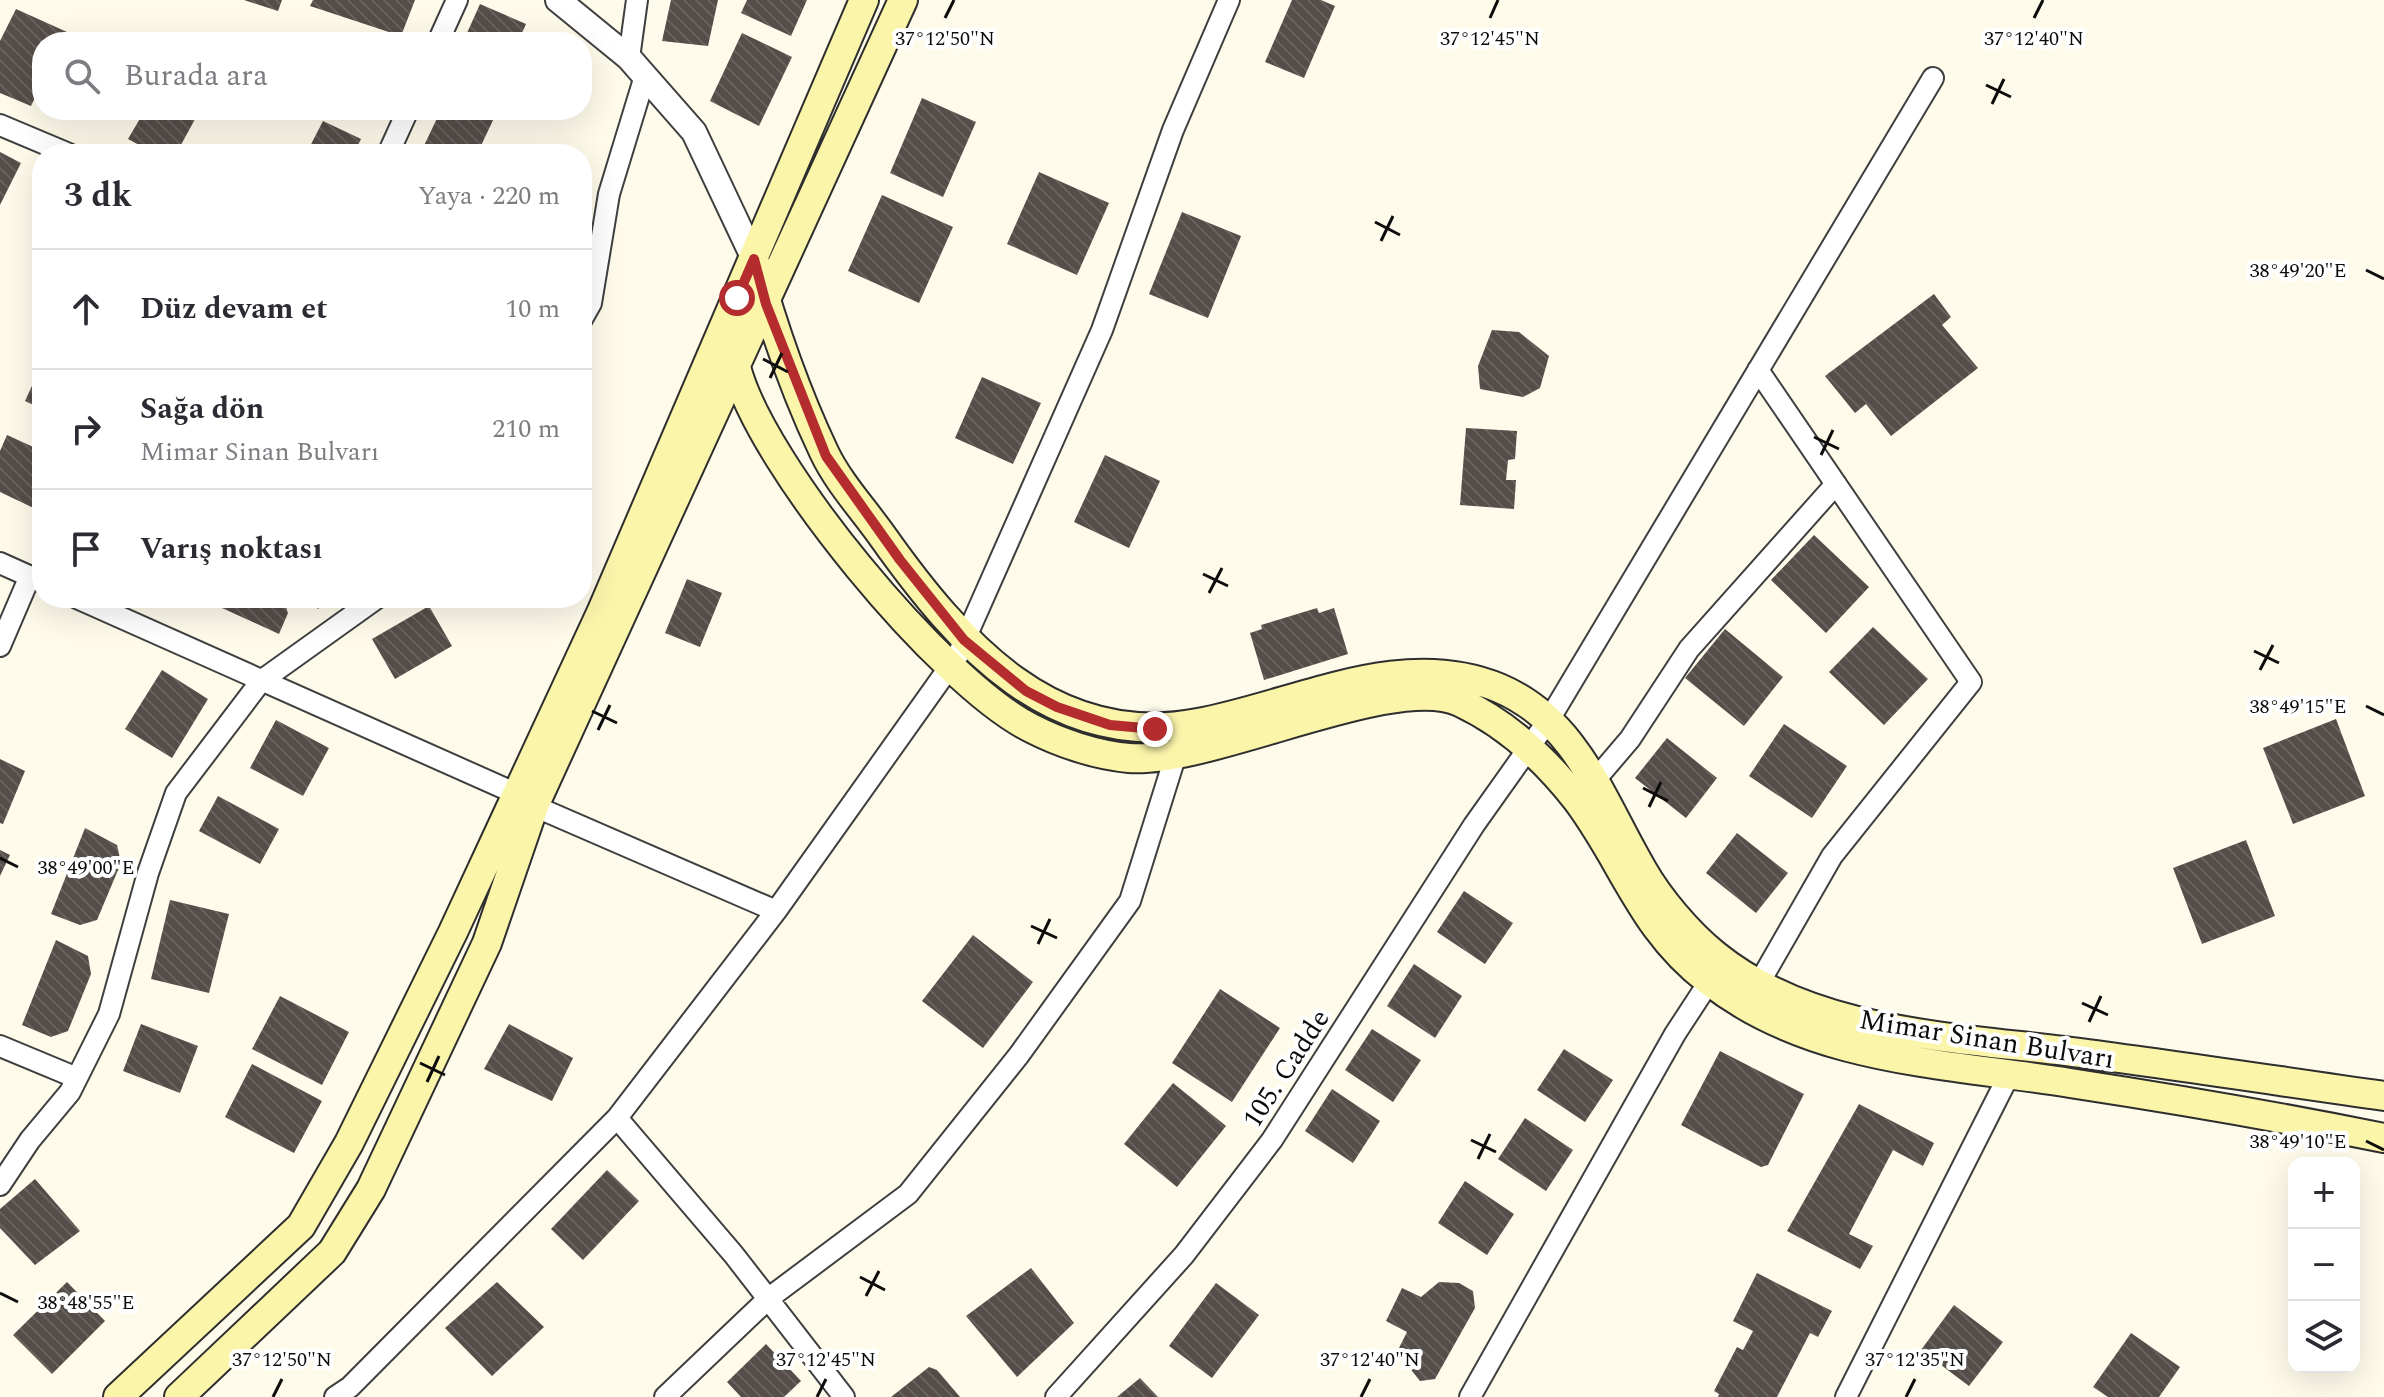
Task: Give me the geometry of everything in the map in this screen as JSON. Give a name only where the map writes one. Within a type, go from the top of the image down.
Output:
[{"type":"main road","points":[[179,1397],[332,1252],[371,1189],[487,943],[526,800],[601,613],[864,0]]},
{"type":"main road","points":[[118,1397],[301,1226],[349,1143],[453,932],[526,800],[736,369],[903,0]]},
{"type":"main road","name":"Mimar Sinan Bulvarı","points":[[754,259],[766,304],[826,456],[900,560],[964,640],[1026,691],[1057,707],[1110,725],[1155,729],[1198,723],[1405,672],[1458,675],[1501,689],[1550,718],[1595,780],[1644,875],[1712,953],[1758,985],[1842,1016],[1922,1034],[2384,1096]]},
{"type":"main road","name":"Mimar Sinan Bulvarı","points":[[729,316],[736,369],[774,451],[881,595],[950,667],[1027,727],[1080,749],[1130,758],[1176,754],[1369,704],[1424,695],[1454,699],[1531,748],[1578,802],[1630,891],[1672,951],[1738,1002],[1792,1029],[1870,1055],[2243,1109],[2384,1138]]},
{"type":"street","points":[[443,32],[457,0]]},
{"type":"street","points":[[558,0],[637,67],[694,132],[754,259]]},
{"type":"street","points":[[592,297],[609,194],[637,67],[637,0]]},
{"type":"street","points":[[335,1397],[350,1387],[617,1118],[776,911],[950,667],[1102,330],[1173,130],[1229,0]]},
{"type":"street","name":"105. Cadde","points":[[1056,1397],[1184,1255],[1272,1140],[1474,825],[1550,718],[1933,78]]},
{"type":"street","points":[[393,144],[403,120]]},
{"type":"street","points":[[0,125],[45,144]]},
{"type":"street","points":[[1758,370],[1971,682],[1832,856],[1758,985]]},
{"type":"street","points":[[1595,780],[1630,739],[1689,649],[1836,484]]},
{"type":"street","points":[[0,563],[32,577]]},
{"type":"street","points":[[0,646],[32,586]]},
{"type":"street","points":[[99,608],[776,911]]},
{"type":"street","points":[[0,1185],[77,1078],[109,1014],[148,873],[176,793],[261,681],[363,608]]},
{"type":"street","points":[[665,1397],[769,1298],[908,1194],[1019,1055],[1130,901],[1176,754]]},
{"type":"street","points":[[1470,1397],[1667,1048],[1709,982]]},
{"type":"street","points":[[0,1046],[77,1078]]},
{"type":"street","points":[[1846,1397],[2010,1073]]},
{"type":"street","points":[[617,1118],[769,1298],[844,1397]]},
{"type":"building","points":[[244,0],[282,0],[278,11]]},
{"type":"building","points":[[313,0],[415,0],[403,32],[389,32],[310,6]]},
{"type":"building","points":[[671,0],[718,0],[708,46],[662,41]]},
{"type":"building","points":[[747,0],[807,0],[791,36],[741,13]]},
{"type":"building","points":[[1292,0],[1321,0],[1335,6],[1304,78],[1265,62]]},
{"type":"building","points":[[480,4],[526,24],[522,32],[467,32]]},
{"type":"building","points":[[16,9],[67,32],[32,32],[31,106],[0,93],[0,41]]},
{"type":"building","points":[[742,33],[792,57],[759,126],[710,101]]},
{"type":"building","points":[[922,98],[976,122],[943,197],[890,173]]},
{"type":"building","points":[[139,120],[195,120],[181,144],[137,144],[128,139]]},
{"type":"building","points":[[436,120],[493,120],[482,144],[425,144]]},
{"type":"building","points":[[323,121],[361,139],[359,144],[311,144]]},
{"type":"building","points":[[0,152],[21,163],[0,205]]},
{"type":"building","points":[[1039,172],[1109,203],[1077,275],[1007,244]]},
{"type":"building","points":[[882,195],[953,227],[919,303],[848,271]]},
{"type":"building","points":[[1182,212],[1241,236],[1208,318],[1149,294]]},
{"type":"building","points":[[1934,294],[1951,317],[1942,325],[1978,368],[1891,436],[1866,404],[1855,413],[1825,376]]},
{"type":"building","points":[[1492,330],[1519,332],[1549,356],[1540,388],[1523,397],[1480,389],[1478,366]]},
{"type":"building","points":[[982,377],[1041,403],[1013,464],[955,438]]},
{"type":"building","points":[[32,386],[32,404],[25,401]]},
{"type":"building","points":[[1466,428],[1517,431],[1515,459],[1508,460],[1506,480],[1516,480],[1514,509],[1460,505]]},
{"type":"building","points":[[7,435],[32,446],[32,507],[0,492],[0,451]]},
{"type":"building","points":[[1105,455],[1160,481],[1129,548],[1074,522]]},
{"type":"building","points":[[1814,535],[1869,587],[1826,633],[1771,580]]},
{"type":"building","points":[[687,579],[722,593],[700,647],[665,633]]},
{"type":"building","points":[[222,608],[286,608],[288,613],[279,634]]},
{"type":"building","points":[[430,608],[452,646],[395,679],[372,639]]},
{"type":"building","points":[[1317,608],[1319,613],[1334,608],[1348,654],[1264,680],[1250,633],[1262,629],[1261,625]]},
{"type":"building","points":[[1873,627],[1928,679],[1884,725],[1829,672]]},
{"type":"building","points":[[1725,629],[1783,677],[1744,726],[1685,678]]},
{"type":"building","points":[[162,670],[208,699],[172,758],[125,729]]},
{"type":"building","points":[[2336,719],[2365,796],[2293,824],[2263,748]]},
{"type":"building","points":[[276,720],[329,748],[303,796],[250,768]]},
{"type":"building","points":[[1784,724],[1847,766],[1812,818],[1749,776]]},
{"type":"building","points":[[1667,738],[1717,778],[1686,818],[1635,778]]},
{"type":"building","points":[[0,759],[25,771],[3,824],[0,823]]},
{"type":"building","points":[[218,796],[279,829],[260,864],[199,831]]},
{"type":"building","points":[[85,828],[117,845],[121,863],[97,920],[80,925],[51,914]]},
{"type":"building","points":[[1737,833],[1788,873],[1756,913],[1706,873]]},
{"type":"building","points":[[2246,840],[2275,916],[2202,944],[2173,868]]},
{"type":"building","points":[[0,850],[10,855],[0,876]]},
{"type":"building","points":[[1464,891],[1513,923],[1485,964],[1437,932]]},
{"type":"building","points":[[170,900],[229,914],[209,993],[151,979]]},
{"type":"building","points":[[973,935],[1033,982],[983,1048],[922,1001]]},
{"type":"building","points":[[56,940],[88,956],[91,974],[68,1031],[51,1037],[22,1025]]},
{"type":"building","points":[[1414,964],[1462,996],[1435,1038],[1387,1006]]},
{"type":"building","points":[[1220,989],[1280,1028],[1232,1102],[1172,1063]]},
{"type":"building","points":[[280,996],[349,1032],[322,1085],[252,1049]]},
{"type":"building","points":[[141,1024],[198,1046],[180,1093],[123,1071]]},
{"type":"building","points":[[509,1024],[573,1058],[552,1101],[484,1069]]},
{"type":"building","points":[[1372,1029],[1421,1060],[1393,1102],[1345,1070]]},
{"type":"building","points":[[1564,1049],[1613,1080],[1585,1122],[1537,1090]]},
{"type":"building","points":[[1720,1051],[1804,1094],[1768,1165],[1761,1167],[1681,1125]]},
{"type":"building","points":[[252,1064],[322,1101],[294,1153],[225,1117]]},
{"type":"building","points":[[1173,1083],[1226,1126],[1177,1187],[1124,1144]]},
{"type":"building","points":[[1332,1089],[1380,1121],[1353,1163],[1305,1131]]},
{"type":"building","points":[[1859,1104],[1934,1143],[1923,1166],[1893,1150],[1849,1234],[1873,1246],[1860,1269],[1787,1231]]},
{"type":"building","points":[[1525,1118],[1573,1150],[1546,1191],[1498,1159]]},
{"type":"building","points":[[607,1170],[639,1201],[583,1260],[551,1229]]},
{"type":"building","points":[[35,1179],[80,1231],[35,1265],[0,1228],[0,1209]]},
{"type":"building","points":[[1465,1181],[1514,1214],[1487,1255],[1438,1223]]},
{"type":"building","points":[[1031,1268],[1074,1323],[1017,1377],[966,1316]]},
{"type":"building","points":[[1757,1273],[1832,1311],[1818,1337],[1810,1333],[1777,1397],[1718,1397],[1719,1394],[1714,1391],[1737,1347],[1743,1350],[1753,1331],[1733,1321]]},
{"type":"building","points":[[67,1282],[105,1321],[52,1374],[13,1335]]},
{"type":"building","points":[[497,1282],[544,1327],[492,1376],[445,1328]]},
{"type":"building","points":[[1439,1282],[1459,1283],[1473,1291],[1475,1308],[1435,1379],[1420,1381],[1397,1352],[1407,1332],[1386,1321],[1402,1288],[1421,1297]]},
{"type":"building","points":[[1216,1283],[1259,1315],[1212,1378],[1169,1346]]},
{"type":"building","points":[[1954,1305],[2003,1342],[1969,1386],[1921,1350]]},
{"type":"building","points":[[2131,1333],[2180,1367],[2159,1397],[2108,1397],[2093,1387]]},
{"type":"building","points":[[766,1344],[801,1381],[784,1397],[741,1397],[727,1382]]},
{"type":"building","points":[[929,1367],[937,1370],[960,1397],[891,1397]]},
{"type":"building","points":[[1140,1378],[1158,1397],[1117,1397]]},
{"type":"route","points":[[737,298],[754,259],[766,304],[826,456],[900,560],[964,640],[1026,691],[1057,707],[1110,725],[1155,729]]}]
